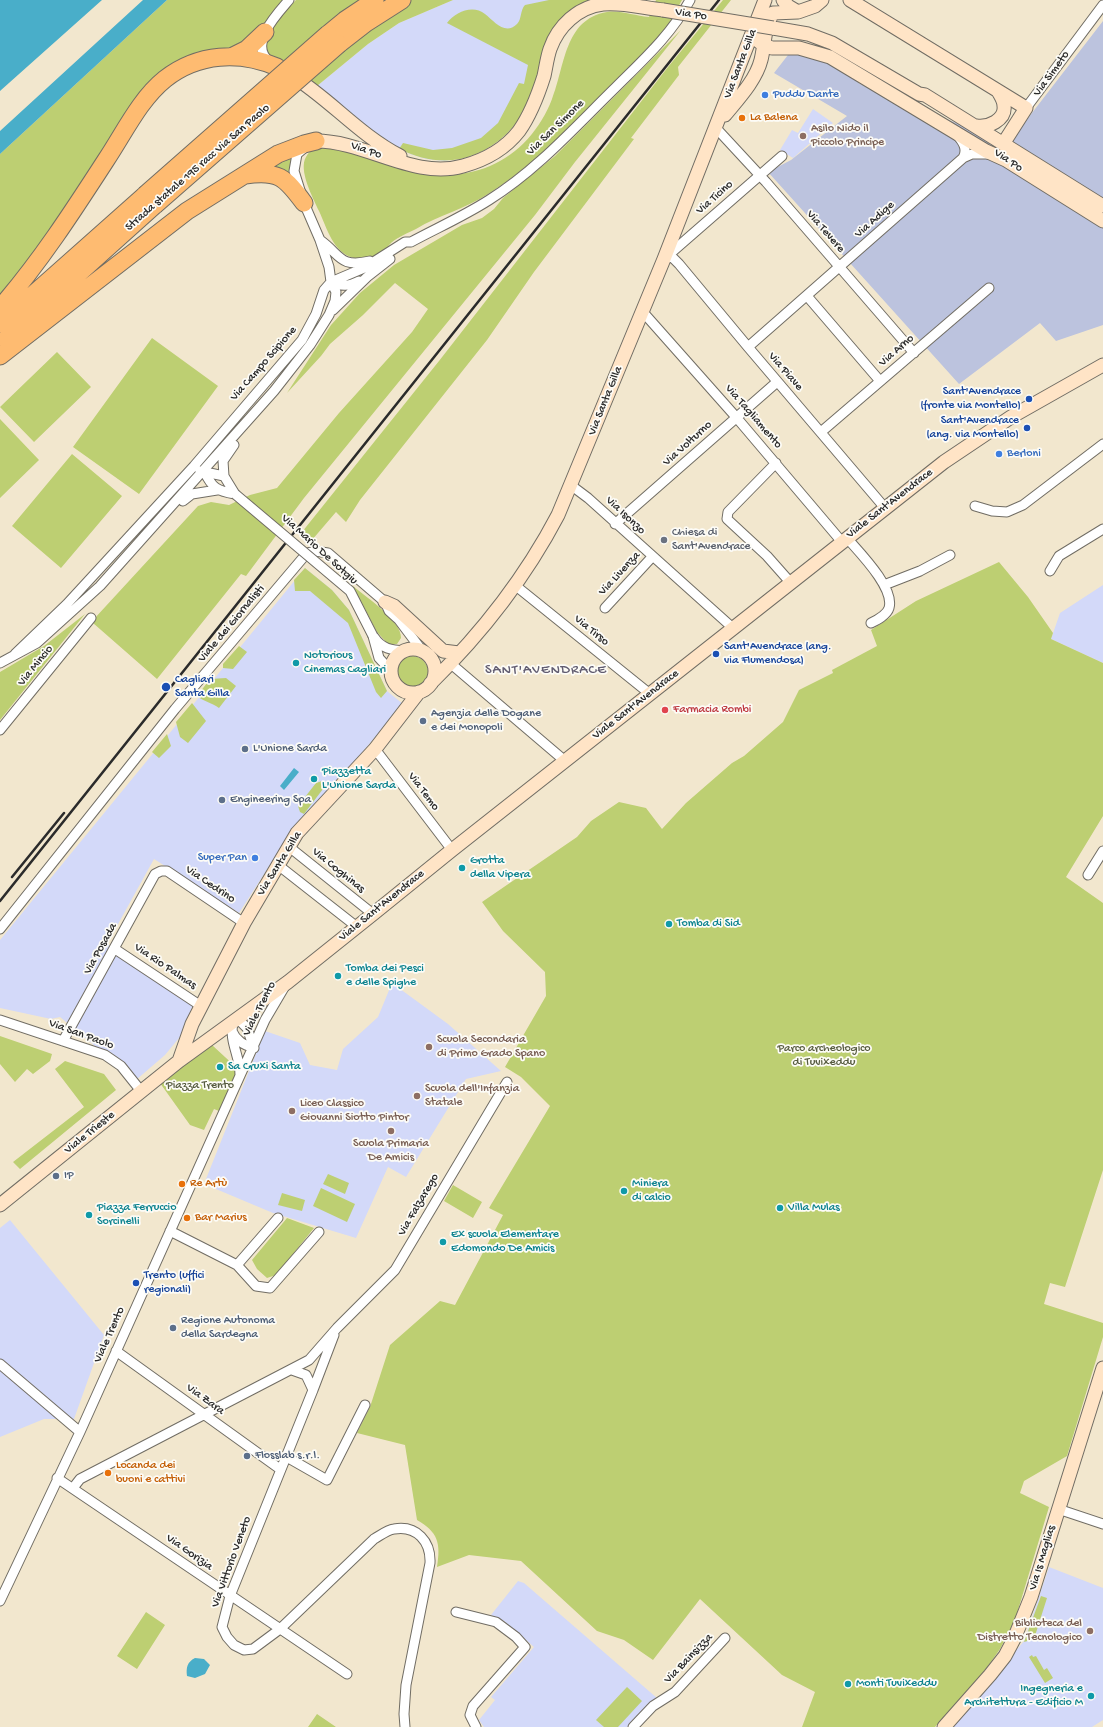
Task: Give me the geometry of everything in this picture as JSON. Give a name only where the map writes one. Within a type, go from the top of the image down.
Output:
[{"type":"highway","name":"Strada statale 195 racc Via San Paolo","points":[[0,344],[150,200],[328,34],[345,20],[375,0]]},
{"type":"highway","name":"Strada statale 195 racc Via San Paolo","points":[[0,324],[339,44],[366,23],[402,0]]},
{"type":"highway","points":[[233,56],[246,49],[265,32]]},
{"type":"highway","points":[[0,308],[43,255],[138,110],[165,79],[198,61],[233,56],[264,61],[277,68]]},
{"type":"highway","points":[[0,356],[187,211],[240,176],[278,154],[304,144],[316,142]]},
{"type":"highway","points":[[240,176],[260,173],[277,175],[290,184],[304,203]]},
{"type":"street","points":[[277,68],[263,55],[262,49],[265,32],[289,0]]},
{"type":"street","name":"Via San Simone","points":[[329,314],[367,277],[383,263],[407,248],[411,242],[489,200],[555,149],[668,35],[690,0]]},
{"type":"street","name":"Via Santa Gilla","points":[[180,1060],[192,1024],[201,1006],[244,923],[297,833],[375,748],[418,692],[430,684],[459,653],[516,586],[539,552],[572,486],[664,259],[765,0]]},
{"type":"street","points":[[783,0],[788,6],[798,12],[807,10],[821,1],[833,0]]},
{"type":"street","points":[[849,0],[1026,108]]},
{"type":"street","name":"Via Po","points":[[316,142],[352,145],[395,161],[441,169],[462,166],[486,158],[509,140],[521,126],[536,98],[550,49],[558,33],[575,15],[587,8],[602,4],[621,5],[663,10],[808,34],[832,43],[919,94],[925,95],[976,126],[1002,144],[1102,204]]},
{"type":"street","name":"Via Simeto","points":[[1002,144],[1026,108],[1103,5]]},
{"type":"street","name":"Via Santa Gilla","points":[[716,128],[756,72],[761,60],[770,18],[773,13],[798,12]]},
{"type":"street","points":[[756,26],[758,41],[763,45],[772,48],[808,50],[830,57],[955,133],[993,155],[1008,161]]},
{"type":"street","points":[[756,72],[776,52],[789,48]]},
{"type":"street","name":"Via Po","points":[[277,68],[309,88],[374,142],[416,165]]},
{"type":"street","points":[[998,91],[1004,106],[1004,111],[998,119]]},
{"type":"street","name":"Via Po","points":[[919,94],[922,99],[1008,161],[1103,221]]},
{"type":"street","points":[[976,126],[987,126],[1015,110],[1026,108]]},
{"type":"street","name":"Via Tevere","points":[[716,128],[760,175],[914,353]]},
{"type":"street","points":[[955,133],[965,148],[966,152],[963,158]]},
{"type":"street","points":[[316,142],[304,148],[297,154],[294,171],[304,203],[320,240],[329,267],[331,282],[340,286],[351,285],[367,277]]},
{"type":"street","name":"Via Adige","points":[[748,347],[963,158],[977,153],[993,155]]},
{"type":"street","name":"Via Ticino","points":[[664,259],[782,156]]},
{"type":"street","points":[[320,240],[339,258],[351,264],[380,258]]},
{"type":"street","name":"Via San Simone","points":[[331,282],[380,258],[405,242],[411,242]]},
{"type":"street","name":"Via Piave","points":[[664,259],[672,257],[680,264],[777,382],[885,508]]},
{"type":"street","name":"Via Campo Scipione","points":[[0,663],[37,643],[100,586],[274,391],[310,345],[329,314],[335,301],[336,292],[331,282],[324,290],[316,314],[302,340],[228,424],[194,466],[67,604],[15,654]]},
{"type":"street","name":"Via Arno","points":[[821,432],[989,288]]},
{"type":"street","points":[[806,296],[880,382]]},
{"type":"street","name":"Via Tagliamento","points":[[642,311],[884,585]]},
{"type":"street","name":"Viale Sant'Avendrace","points":[[180,1060],[234,1024],[288,982],[452,850],[734,629],[790,582],[944,462],[1011,417],[1103,365]]},
{"type":"street","name":"Via Volturno","points":[[615,524],[736,416],[777,382]]},
{"type":"street","name":"Via Campo Scipione","points":[[224,476],[223,461],[229,450],[275,396],[274,391]]},
{"type":"street","name":"Via Campo Scipione","points":[[204,471],[205,459],[228,432],[228,424]]},
{"type":"street","points":[[975,506],[992,512],[1007,512],[1023,505],[1103,444]]},
{"type":"street","points":[[776,463],[728,512],[727,519],[767,556],[790,582]]},
{"type":"street","points":[[204,471],[224,476]]},
{"type":"street","points":[[204,471],[208,480],[217,490]]},
{"type":"street","name":"Via Campo Scipione","points":[[156,506],[165,503],[196,472],[204,471]]},
{"type":"street","name":"Via Mario De Sotgiu","points":[[224,476],[235,494],[350,591],[378,644],[390,650],[405,651]]},
{"type":"street","name":"Via Isonzo","points":[[572,486],[588,498],[615,524],[734,629]]},
{"type":"street","name":"Via Campo Scipione","points":[[169,509],[177,507],[192,494],[217,490]]},
{"type":"street","name":"Via Mario De Sotgiu","points":[[217,490],[235,494]]},
{"type":"street","points":[[1050,571],[1059,556],[1103,529]]},
{"type":"street","name":"Viale dei Giornalisti","points":[[0,929],[175,709],[307,553],[315,551],[328,553],[386,602],[389,611],[399,620],[427,656]]},
{"type":"street","points":[[871,623],[889,609],[890,601],[884,585],[920,571],[950,555]]},
{"type":"street","name":"Via Livenza","points":[[605,608],[652,557]]},
{"type":"street","name":"Via Tirso","points":[[516,586],[650,694]]},
{"type":"street","points":[[386,602],[394,606],[443,651],[459,653]]},
{"type":"street","name":"Via Mincio","points":[[0,730],[91,618]]},
{"type":"street","name":"Via Mario De Sotgiu","points":[[373,636],[379,658],[391,671]]},
{"type":"street","points":[[418,692],[405,692],[392,678],[391,671],[395,659],[405,651],[411,650],[427,656],[459,653]]},
{"type":"street","points":[[427,656],[434,675],[430,684]]},
{"type":"street","points":[[450,663],[565,761]]},
{"type":"street","name":"Via Temo","points":[[375,748],[452,850]]},
{"type":"street","name":"Via Coghinas","points":[[288,846],[374,914]]},
{"type":"street","points":[[1088,875],[1103,851]]},
{"type":"street","points":[[278,865],[357,926]]},
{"type":"street","name":"Via Cedrino","points":[[161,871],[166,871],[244,923]]},
{"type":"street","name":"Via Posada","points":[[63,1041],[116,949],[155,874],[161,871]]},
{"type":"street","name":"Via Rio Palmas","points":[[116,949],[201,1006]]},
{"type":"street","name":"Viale Trento","points":[[0,1601],[80,1432],[254,1048],[265,1020],[288,982]]},
{"type":"street","name":"Via San Paolo","points":[[0,1020],[114,1059],[141,1091]]},
{"type":"street","points":[[192,1024],[196,1033],[202,1038],[215,1036]]},
{"type":"street","name":"Viale Trento","points":[[234,1024],[247,1028],[254,1048]]},
{"type":"street","name":"Viale Trento","points":[[234,1024],[235,1038],[240,1042],[254,1048]]},
{"type":"street","name":"Viale Trento","points":[[234,1024],[232,1044],[240,1065],[240,1077]]},
{"type":"street","name":"Viale Trieste","points":[[0,1205],[180,1060]]},
{"type":"street","name":"Via Falzarego","points":[[292,1370],[309,1360],[337,1328],[395,1270],[507,1082]]},
{"type":"street","points":[[237,1265],[278,1218]]},
{"type":"street","points":[[170,1232],[237,1265],[256,1286],[270,1288],[319,1232]]},
{"type":"street","name":"Via Falzarego","points":[[312,1390],[337,1328]]},
{"type":"street","name":"Via Zara","points":[[116,1351],[280,1469]]},
{"type":"street","points":[[0,1364],[80,1432]]},
{"type":"street","name":"Via Is Maglias","points":[[944,1727],[990,1675],[1005,1656],[1014,1639],[1024,1616],[1103,1368]]},
{"type":"street","points":[[73,1488],[80,1479],[292,1370],[306,1375],[312,1390]]},
{"type":"street","name":"Via Vittorio Veneto","points":[[312,1390],[230,1596],[222,1627],[234,1645],[244,1650],[253,1648],[280,1629],[380,1536],[396,1528],[410,1530],[420,1535],[427,1542],[431,1552],[406,1685],[404,1714],[405,1727]]},
{"type":"street","points":[[285,1456],[327,1480],[364,1405]]},
{"type":"street","name":"Via Gorizia","points":[[58,1478],[230,1596],[348,1674]]},
{"type":"street","points":[[1058,1509],[1103,1524]]},
{"type":"street","points":[[456,1612],[496,1622],[516,1637],[525,1647],[473,1706],[470,1715],[476,1727]]},
{"type":"street","name":"Via Bainsizza","points":[[633,1727],[653,1706],[675,1692],[725,1638]]},
{"type":"shaded area","points":[[453,0],[589,0],[572,10],[536,84],[472,156],[444,161],[426,159],[410,154],[378,137],[317,86],[368,44],[399,23]]},
{"type":"shaded area","points":[[1103,21],[1103,325],[1056,341],[1040,323],[959,384],[768,172],[791,160],[847,116],[774,73],[788,55],[800,51],[832,61],[860,84],[1008,144]]},
{"type":"shaded area","name":"Asilo Nido il Piccolo Principe","points":[[813,109],[833,123],[793,158],[780,150],[792,130],[798,133]]},
{"type":"shaded area","points":[[305,568],[332,590],[349,610],[387,691],[403,704],[279,851],[239,913],[154,859],[107,944],[195,998],[184,1032],[165,1055],[136,1080],[60,1017],[51,1019],[0,1008],[0,940]]},
{"type":"shaded area","points":[[1103,585],[1103,663],[1051,639],[1060,613]]},
{"type":"shaded area","points":[[392,983],[448,1024],[501,1071],[466,1079],[406,1177],[388,1167],[356,1238],[273,1213],[204,1184],[265,1031],[300,1043],[310,1065],[337,1070],[343,1049],[378,1017]]},
{"type":"shaded area","points":[[10,1220],[104,1335],[74,1419],[44,1419],[0,1437],[0,1228]]},
{"type":"shaded area","points":[[1049,1567],[1103,1588],[1103,1720],[1092,1727],[952,1727],[1024,1641]]},
{"type":"shaded area","points":[[518,1581],[524,1583],[657,1698],[627,1727],[484,1727],[479,1720],[495,1700],[491,1697],[534,1647],[504,1621],[491,1615]]},
{"type":"green space","points":[[167,0],[283,0],[260,32],[247,45],[198,55],[117,134],[0,301],[0,154]]},
{"type":"green space","points":[[296,0],[453,0],[399,23],[368,44],[317,86],[271,58],[266,51],[269,36],[276,23]]},
{"type":"green space","points":[[549,0],[589,0],[575,8],[568,15],[559,39],[528,106],[507,134],[493,145],[476,154],[457,160],[427,159],[399,149],[403,143],[433,150],[452,148],[481,138],[498,123],[519,83],[524,84],[528,65],[447,23],[450,19],[464,11],[475,10],[485,14],[500,26],[508,28],[513,27],[519,22],[522,9],[525,5]]},
{"type":"green space","points":[[656,0],[682,0],[659,39],[556,141],[512,178],[479,199],[400,237],[391,243],[385,250],[375,256],[357,259],[341,251],[336,245],[328,232],[310,192],[305,176],[304,163],[306,157],[313,150],[322,146],[345,149],[398,168],[435,175],[463,174],[490,166],[510,155],[528,139],[542,120],[552,99],[568,46],[574,34],[582,24],[593,16],[607,12],[649,17]]},
{"type":"green space","points":[[723,0],[731,0],[678,67],[679,75],[631,138],[634,139],[534,272],[487,340],[360,500],[346,522],[336,512],[312,540],[302,532],[439,361],[668,67]]},
{"type":"green space","points":[[681,30],[575,162],[535,215],[304,498],[246,576],[241,574],[157,679],[93,623],[94,619],[198,506],[211,502],[229,505],[250,495],[277,488],[339,413],[412,332],[428,309],[395,283],[363,315],[330,344],[287,393],[331,325],[360,293],[394,265],[462,225],[482,218],[494,209],[503,198],[555,156]]},
{"type":"green space","points":[[285,157],[292,158],[292,182],[264,168]]},
{"type":"green space","points":[[152,338],[218,386],[139,494],[73,447]]},
{"type":"green space","points":[[57,352],[91,387],[34,442],[0,407]]},
{"type":"green space","points":[[0,419],[39,460],[0,498]]},
{"type":"green space","points":[[72,454],[122,496],[61,568],[12,526]]},
{"type":"green space","name":"Parco archeologico di Tuvixeddu","points":[[999,562],[1028,597],[1053,633],[1051,639],[1103,663],[1103,816],[1066,877],[1103,903],[1103,1170],[1065,1287],[1050,1283],[1044,1304],[1103,1323],[1103,1337],[1067,1456],[1024,1481],[1020,1493],[1049,1507],[1015,1620],[1000,1649],[986,1669],[935,1727],[802,1727],[815,1692],[782,1675],[700,1599],[653,1660],[624,1640],[597,1631],[521,1561],[469,1555],[437,1567],[439,1551],[434,1534],[424,1524],[417,1520],[405,1445],[357,1433],[370,1407],[390,1345],[440,1301],[455,1305],[503,1215],[489,1208],[550,1106],[521,1077],[505,1067],[546,996],[545,972],[503,931],[482,902],[577,837],[591,821],[619,802],[646,808],[662,829],[686,803],[732,763],[744,756],[783,722],[799,690],[833,673],[832,670],[877,646],[871,630],[916,601]]},
{"type":"green space","points":[[305,568],[332,590],[349,610],[387,691],[381,698],[376,692],[348,623],[310,591],[295,591],[294,580]]},
{"type":"green space","points":[[353,586],[390,617],[396,624],[400,631],[401,638],[397,644],[388,644],[377,632]]},
{"type":"green space","points":[[85,614],[0,720],[0,672],[44,646]]},
{"type":"green space","points":[[239,646],[247,652],[233,669],[223,668],[223,664]]},
{"type":"green space","points":[[412,656],[423,661],[428,672],[423,683],[412,688],[401,683],[396,672],[401,661]]},
{"type":"green space","points":[[226,678],[236,686],[219,708],[197,696],[210,679]]},
{"type":"green space","points":[[192,703],[206,721],[188,743],[180,737],[176,722]]},
{"type":"green space","points":[[167,734],[171,746],[159,758],[152,752]]},
{"type":"green space","points":[[322,781],[326,785],[304,814],[300,812],[298,806],[316,783]]},
{"type":"green space","points":[[0,1036],[52,1054],[50,1061],[33,1074],[27,1069],[15,1082],[0,1064]]},
{"type":"green space","name":"Piazza Trento","points":[[212,1045],[238,1069],[219,1111],[214,1109],[204,1130],[190,1125],[160,1083]]},
{"type":"green space","points":[[65,1061],[104,1074],[116,1090],[20,1169],[13,1162],[84,1107],[55,1069]]},
{"type":"green space","points":[[328,1174],[349,1183],[345,1194],[323,1184]]},
{"type":"green space","points":[[453,1185],[482,1202],[473,1218],[444,1201]]},
{"type":"green space","points":[[321,1188],[355,1204],[347,1222],[313,1206]]},
{"type":"green space","points":[[282,1193],[305,1200],[302,1211],[278,1205]]},
{"type":"green space","points":[[287,1218],[314,1228],[276,1275],[267,1278],[257,1269],[252,1260]]},
{"type":"green space","points":[[1041,1596],[1047,1598],[1034,1639],[1024,1642]]},
{"type":"green space","points":[[146,1612],[165,1625],[137,1669],[117,1656]]},
{"type":"green space","points":[[1032,1655],[1033,1657],[1036,1656],[1044,1670],[1047,1668],[1053,1678],[1045,1683],[1029,1657]]},
{"type":"green space","points":[[627,1687],[642,1701],[618,1727],[604,1727],[596,1720]]},
{"type":"green space","points":[[317,1714],[336,1727],[308,1727]]},
{"type":"water","points":[[0,0],[102,0],[0,91]]},
{"type":"water","points":[[143,0],[167,0],[0,154],[0,131]]},
{"type":"water","points":[[294,768],[299,772],[284,790],[280,786]]},
{"type":"water","points":[[195,1658],[204,1659],[210,1665],[205,1674],[195,1678],[187,1676],[187,1670],[189,1663]]},
{"type":"railway","points":[[0,901],[719,0]]},
{"type":"railway","points":[[12,877],[64,813]]},
{"type":"place","name":"Puddu Dante","points":[[765,95]]},
{"type":"place","name":"La Balena","points":[[742,118]]},
{"type":"place","name":"Asilo Nido il Piccolo Principe","points":[[803,136]]},
{"type":"place","name":"Sant'Avendrace (fronte via Montello)","points":[[1029,399]]},
{"type":"place","name":"Sant'Avendrace (ang. via Montello)","points":[[1027,428]]},
{"type":"place","name":"Berloni","points":[[999,454]]},
{"type":"place","name":"Chiesa di Sant'Avendrace","points":[[664,540]]},
{"type":"place","name":"Sant'Avendrace (ang. via Flumendosa)","points":[[716,654]]},
{"type":"place","name":"Notorious Cinemas Cagliari","points":[[296,663]]},
{"type":"place","name":"Cagliari Santa Gilla","points":[[166,687]]},
{"type":"place","name":"Farmacia Rombi","points":[[665,710]]},
{"type":"place","name":"Agenzia delle Dogane e dei Monopoli","points":[[423,721]]},
{"type":"place","name":"L'Unione Sarda","points":[[245,749]]},
{"type":"place","name":"Piazzetta L'Unione Sarda","points":[[314,779]]},
{"type":"place","name":"Engineering Spa","points":[[222,800]]},
{"type":"place","name":"Super Pan","points":[[255,858]]},
{"type":"place","name":"Grotta della Vipera","points":[[462,868]]},
{"type":"place","name":"Tomba di Sid","points":[[669,924]]},
{"type":"place","name":"Tomba dei Pesci e delle Spighe","points":[[338,976]]},
{"type":"place","name":"Scuola Secondaria di Primo Grado Spano","points":[[429,1047]]},
{"type":"place","name":"Sa Cruxi Santa","points":[[220,1067]]},
{"type":"place","name":"Scuola dell'Infanzia Statale","points":[[417,1096]]},
{"type":"place","name":"Liceo Classico Giovanni Siotto Pintor","points":[[292,1111]]},
{"type":"place","name":"Scuola Primaria De Amicis","points":[[391,1131]]},
{"type":"place","name":"IP","points":[[56,1176]]},
{"type":"place","name":"Re Artù","points":[[182,1184]]},
{"type":"place","name":"Miniera di calcio","points":[[624,1191]]},
{"type":"place","name":"Villa Mulas","points":[[780,1208]]},
{"type":"place","name":"Piazza Ferruccio Sorcinelli","points":[[89,1215]]},
{"type":"place","name":"Bar Marius","points":[[187,1218]]},
{"type":"place","name":"Ex scuola Elementare Edomondo De Amicis","points":[[443,1242]]},
{"type":"place","name":"Trento (uffici regionali)","points":[[136,1283]]},
{"type":"place","name":"Regione Autonoma della Sardegna","points":[[173,1328]]},
{"type":"place","name":"Flosslab s.r.l.","points":[[247,1456]]},
{"type":"place","name":"Locanda dei buoni e cattivi","points":[[108,1473]]},
{"type":"place","name":"Biblioteca del Distretto Tecnologico","points":[[1090,1631]]},
{"type":"place","name":"Monti Tuvixeddu","points":[[848,1684]]},
{"type":"place","name":"Ingegneria e Architettura - Edificio M","points":[[1091,1696]]},
{"type":"district","name":"SANT'AVENDRACE","points":[[546,671]]}]
